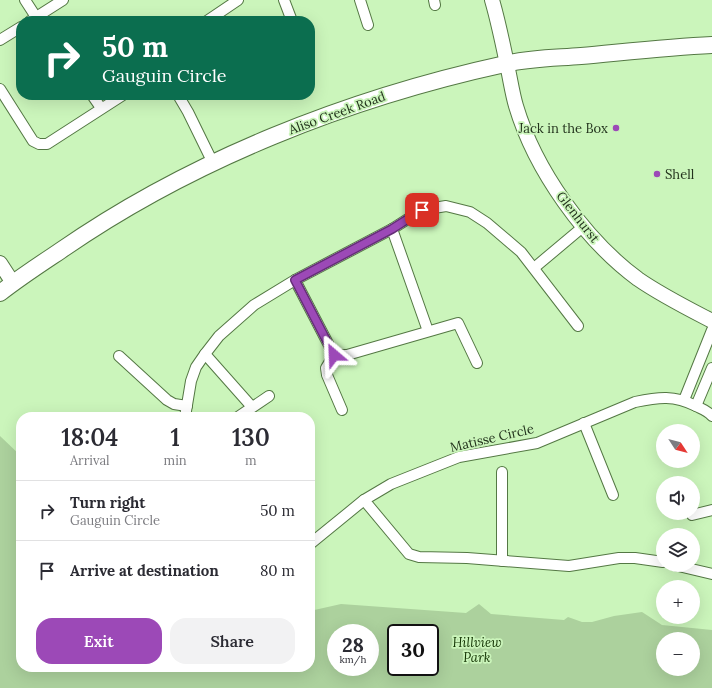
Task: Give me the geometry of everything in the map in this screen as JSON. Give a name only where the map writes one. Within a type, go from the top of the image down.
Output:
[{"type":"main road","name":"Aliso Creek Road","points":[[0,293],[84,234],[129,206],[213,163],[287,131],[399,90],[507,63],[666,47],[712,45]]},
{"type":"street","points":[[25,0],[32,16]]},
{"type":"street","points":[[38,16],[63,0]]},
{"type":"street","points":[[214,16],[238,0]]},
{"type":"street","points":[[284,0],[290,16]]},
{"type":"street","points":[[360,0],[368,25]]},
{"type":"street","name":"Glenhurst","points":[[492,0],[516,106],[533,150],[568,208],[617,262],[638,279],[712,321]]},
{"type":"street","points":[[0,40],[16,30]]},
{"type":"street","points":[[0,89],[33,141],[39,144],[47,144],[114,100]]},
{"type":"street","points":[[95,100],[101,108]]},
{"type":"street","points":[[181,100],[213,163]]},
{"type":"street","points":[[186,412],[191,381],[196,367],[219,336],[254,305],[295,280],[392,229],[422,210],[446,206],[470,212],[487,223],[521,252],[578,326]]},
{"type":"street","points":[[534,268],[584,226]]},
{"type":"street","points":[[392,229],[428,331]]},
{"type":"street","points":[[0,263],[13,283]]},
{"type":"street","points":[[295,280],[334,355]]},
{"type":"street","points":[[334,355],[347,355],[458,322],[477,363]]},
{"type":"street","points":[[684,400],[712,330]]},
{"type":"street","points":[[205,354],[252,407]]},
{"type":"street","points":[[334,355],[326,368],[327,375],[342,410]]},
{"type":"street","points":[[119,356],[166,400],[174,404],[187,406]]},
{"type":"street","points":[[696,406],[712,368]]},
{"type":"street","points":[[245,412],[269,396]]},
{"type":"street","name":"Matisse Circle","points":[[315,540],[364,500],[391,484],[459,457],[474,453],[537,443],[635,402],[649,399],[676,398],[684,400],[709,412],[712,416]]},
{"type":"street","points":[[584,423],[613,495]]},
{"type":"street","points":[[502,472],[502,561]]},
{"type":"street","points":[[364,500],[409,554],[419,557],[467,558],[569,566],[619,558],[635,558],[656,561]]},
{"type":"street","points":[[700,513],[712,510]]},
{"type":"street","points":[[700,571],[712,574]]},
{"type":"green space","name":"Hillview Park","points":[[0,436],[16,451],[16,672],[315,672],[315,610],[341,604],[466,613],[479,604],[491,614],[564,620],[568,617],[582,622],[592,622],[614,616],[642,612],[656,621],[656,624],[712,630],[712,688],[0,688]]},
{"type":"place","name":"Jack in the Box","points":[[616,128]]},
{"type":"place","name":"Shell","points":[[657,174]]},
{"type":"route","points":[[334,355],[295,280],[392,229],[422,210]]}]
